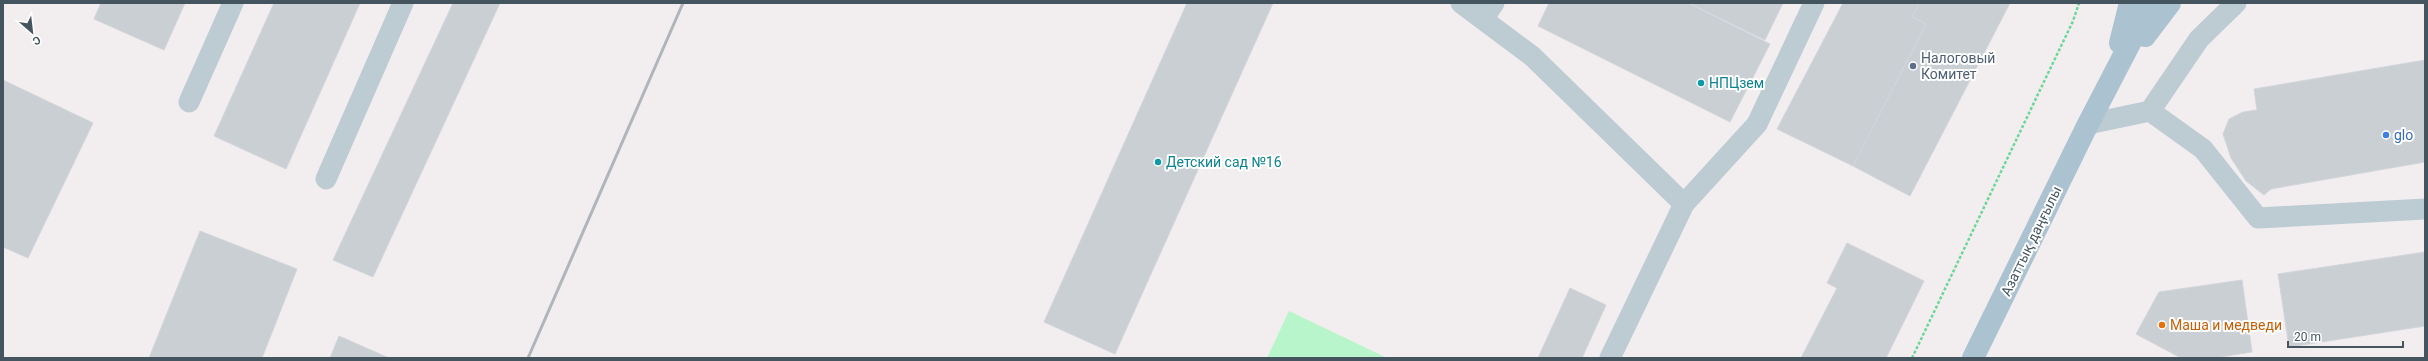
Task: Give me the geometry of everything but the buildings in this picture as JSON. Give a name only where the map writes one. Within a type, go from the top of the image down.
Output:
[{"type":"main road","points":[[2112,79],[2130,3]]},
{"type":"main road","points":[[2112,79],[2151,3]]},
{"type":"main road","points":[[2112,79],[2170,3]]},
{"type":"main road","name":"Азаттық даңғылы","points":[[1973,358],[2088,124],[2112,79]]},
{"type":"lane","points":[[189,102],[233,3]]},
{"type":"lane","points":[[326,179],[403,3]]},
{"type":"lane","points":[[1461,3],[1488,11],[1684,204]]},
{"type":"lane","points":[[1610,358],[1684,204],[1757,124],[1814,3]]},
{"type":"lane","points":[[2088,124],[2150,111],[2199,39],[2236,3]]},
{"type":"lane","points":[[2150,111],[2203,149],[2258,218],[2425,209]]},
{"type":"path","points":[[1912,358],[2073,21],[2079,3]]},
{"type":"green space","points":[[1289,311],[1387,358],[1267,358]]},
{"type":"railway","points":[[528,358],[683,3]]},
{"type":"place","name":"Налоговый Комитет","points":[[1913,66]]},
{"type":"place","name":"НПЦзем","points":[[1701,83]]},
{"type":"place","name":"glo","points":[[2386,135]]},
{"type":"place","name":"Детский сад №16","points":[[1158,162]]},
{"type":"place","name":"Маша и медведи","points":[[2162,325]]}]
